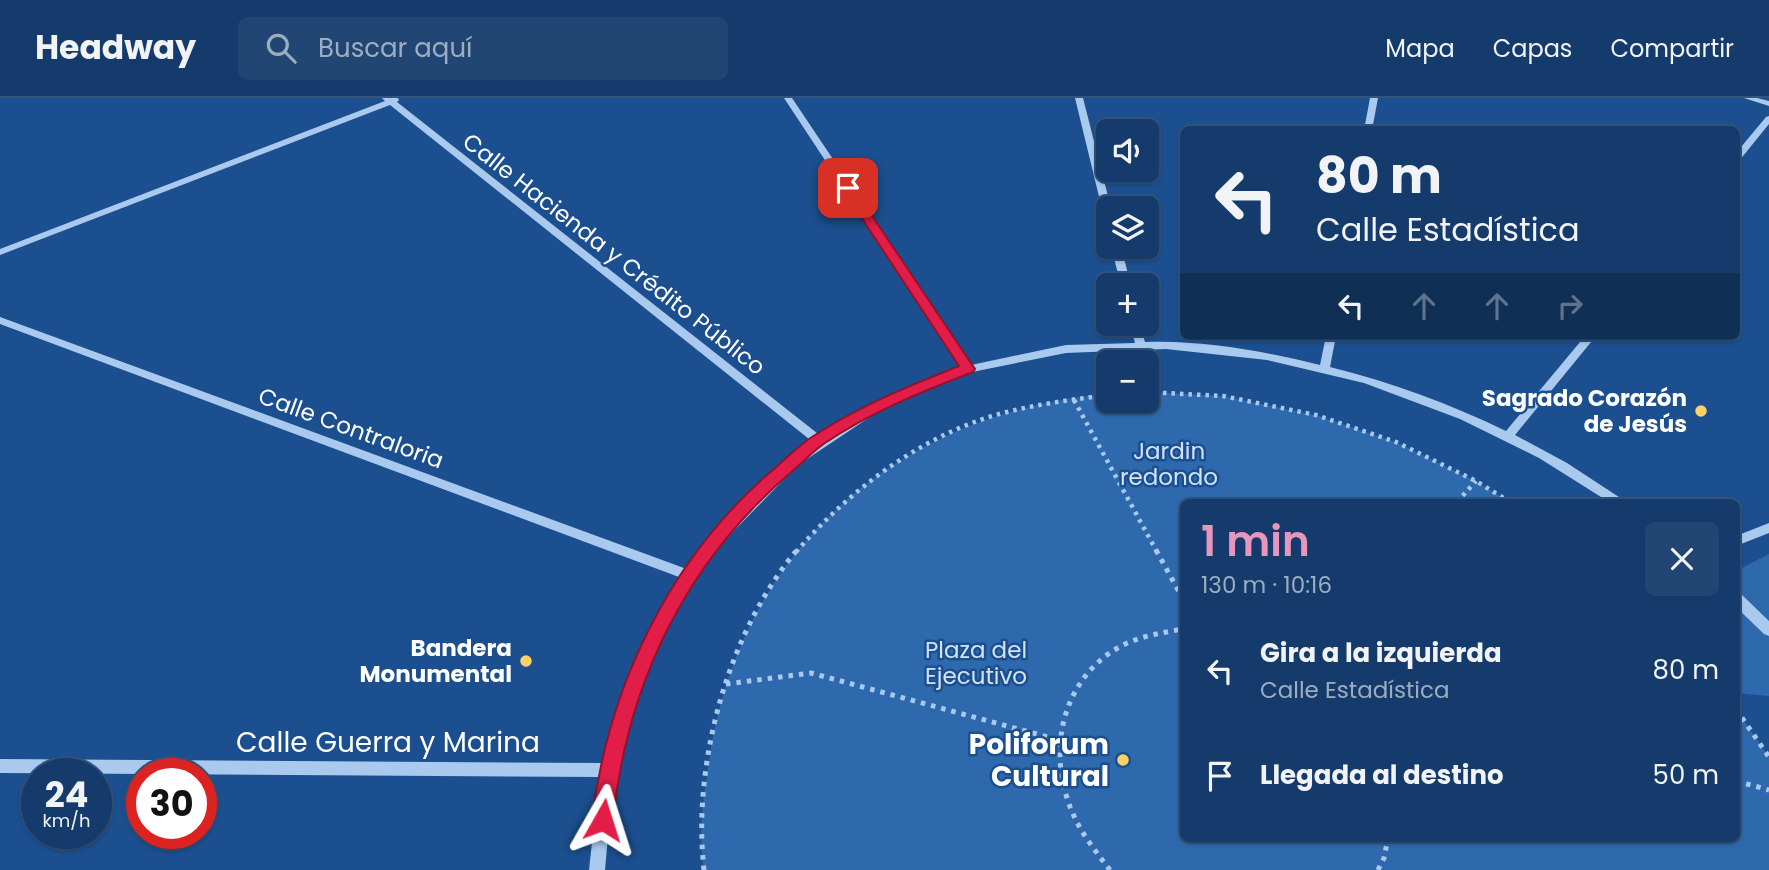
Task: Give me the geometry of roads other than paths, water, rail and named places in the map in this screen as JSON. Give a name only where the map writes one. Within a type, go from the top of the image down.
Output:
[{"type":"street","points":[[788,98],[968,369]]},
{"type":"street","points":[[1079,98],[1104,196]]},
{"type":"street","points":[[1369,126],[1374,98]]},
{"type":"street","points":[[1748,98],[1769,104]]},
{"type":"street","points":[[0,252],[392,99]]},
{"type":"street","name":"Calle Hacienda y Crédito Público","points":[[392,99],[818,440]]},
{"type":"street","points":[[1740,154],[1769,119]]},
{"type":"street","name":"Calle Contraloria","points":[[0,320],[687,575]]},
{"type":"street","points":[[1138,336],[1140,344]]},
{"type":"street","points":[[1325,367],[1330,340]]},
{"type":"street","points":[[1508,436],[1588,340]]},
{"type":"street","points":[[597,870],[608,770],[641,663],[687,575],[749,499],[818,440],[891,398],[968,369],[1052,350],[1140,344],[1231,349],[1325,367],[1416,395],[1508,436],[1613,499]]},
{"type":"street","points":[[1740,539],[1769,527]]},
{"type":"street","points":[[1740,602],[1769,630]]},
{"type":"street","name":"Calle Guerra y Marina","points":[[0,766],[608,770]]},
{"type":"place","name":"Sagrado Corazón de Jesús","points":[[1701,411]]},
{"type":"place","name":"Bandera Monumental","points":[[526,661]]},
{"type":"place","name":"Poliforum Cultural","points":[[1123,760]]},
{"type":"park label","name":"Jardin redondo","points":[[1169,464]]},
{"type":"park label","name":"Plaza del Ejecutivo","points":[[976,663]]}]
